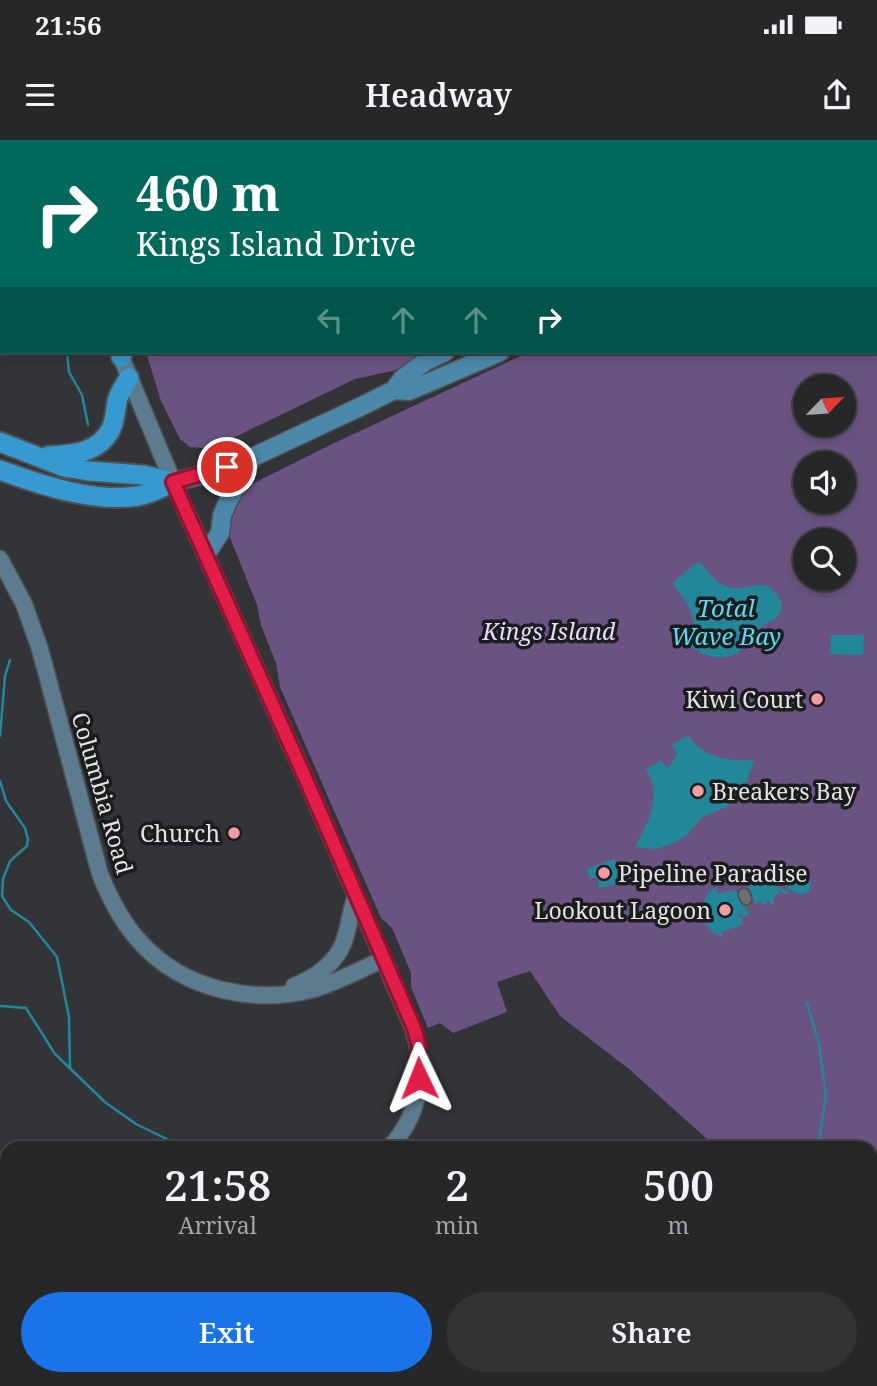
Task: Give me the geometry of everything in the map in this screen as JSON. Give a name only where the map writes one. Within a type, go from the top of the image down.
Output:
[{"type":"highway","points":[[37,456],[69,456],[94,447],[104,439],[111,429],[117,399],[129,378]]},
{"type":"highway","points":[[0,442],[47,462],[76,469],[143,475],[173,482]]},
{"type":"highway","points":[[0,470],[40,484],[97,495],[137,496],[173,482]]},
{"type":"main road","points":[[173,482],[207,474],[253,457],[394,390],[402,379],[426,361],[441,354]]},
{"type":"main road","points":[[394,390],[409,391],[495,354]]},
{"type":"main road","points":[[206,554],[220,533],[220,523],[228,501],[253,457]]},
{"type":"street","points":[[121,354],[173,482],[414,1028],[420,1061],[418,1097],[413,1114],[395,1141]]},
{"type":"street","name":"Columbia Road","points":[[0,559],[24,604],[40,649],[100,874],[112,903],[141,943],[165,964],[183,975],[234,993],[287,994],[317,988],[383,959]]},
{"type":"street","points":[[287,994],[295,985],[316,976],[326,967],[342,944],[356,896]]},
{"type":"green space","points":[[147,354],[432,354],[396,370],[355,379],[237,436],[205,448],[190,447],[180,439],[161,401]]},
{"type":"green space","name":"Kings Island","points":[[525,354],[877,354],[877,1141],[709,1141],[629,1069],[560,1016],[530,971],[497,982],[507,1012],[453,1033],[440,1023],[428,1028],[411,987],[411,973],[392,928],[381,918],[280,687],[276,663],[261,625],[257,605],[227,530],[228,512],[242,491]]},
{"type":"water","name":"Total Wave Bay","points":[[699,561],[720,583],[738,588],[765,585],[776,593],[782,603],[777,617],[758,630],[744,648],[730,656],[708,656],[688,643],[694,626],[693,618],[672,583]]},
{"type":"water","points":[[831,635],[864,635],[863,655],[830,654]]},
{"type":"water","name":"Breakers Bay","points":[[688,735],[709,754],[726,759],[754,760],[745,787],[734,803],[701,818],[687,835],[676,842],[656,849],[635,847],[652,809],[653,789],[646,769],[661,760],[669,767],[677,754],[672,745]]},
{"type":"water","name":"Pipeline Paradise","points":[[614,859],[622,882],[600,888],[598,878],[590,878],[587,869]]},
{"type":"water","name":"Lookout Lagoon","points":[[779,871],[775,878],[776,886],[789,892],[787,895],[778,890],[779,893],[773,898],[774,904],[771,905],[769,900],[766,905],[761,903],[761,900],[756,904],[751,898],[744,900],[749,913],[745,917],[738,913],[737,916],[742,917],[742,925],[721,932],[723,937],[709,928],[703,915],[703,907],[705,899],[715,887],[718,894],[734,890],[741,894],[749,892],[756,879],[772,874],[772,881]]},
{"type":"water","points":[[790,872],[791,875],[802,872],[811,882],[809,892],[800,895],[787,888],[789,885],[785,886],[783,879]]},
{"type":"waterway","points":[[67,354],[69,372],[82,395],[88,425]]},
{"type":"waterway","points":[[0,736],[5,676],[10,660]]},
{"type":"waterway","points":[[0,781],[6,801],[25,828],[28,839],[27,846],[10,861],[3,879],[2,896],[11,910],[29,922],[57,957],[69,1017],[70,1068]]},
{"type":"waterway","points":[[807,1003],[819,1044],[826,1095],[819,1141]]},
{"type":"waterway","points":[[0,1006],[26,1008],[55,1054],[106,1103],[136,1124],[171,1141]]},
{"type":"place","name":"Kiwi Court","points":[[817,699]]},
{"type":"place","name":"Breakers Bay","points":[[698,791]]},
{"type":"place","name":"Church","points":[[234,833]]},
{"type":"place","name":"Pipeline Paradise","points":[[604,873]]},
{"type":"place","name":"Lookout Lagoon","points":[[725,910]]},
{"type":"route","points":[[227,467],[173,482],[414,1028],[419,1046],[419,1078]]}]
